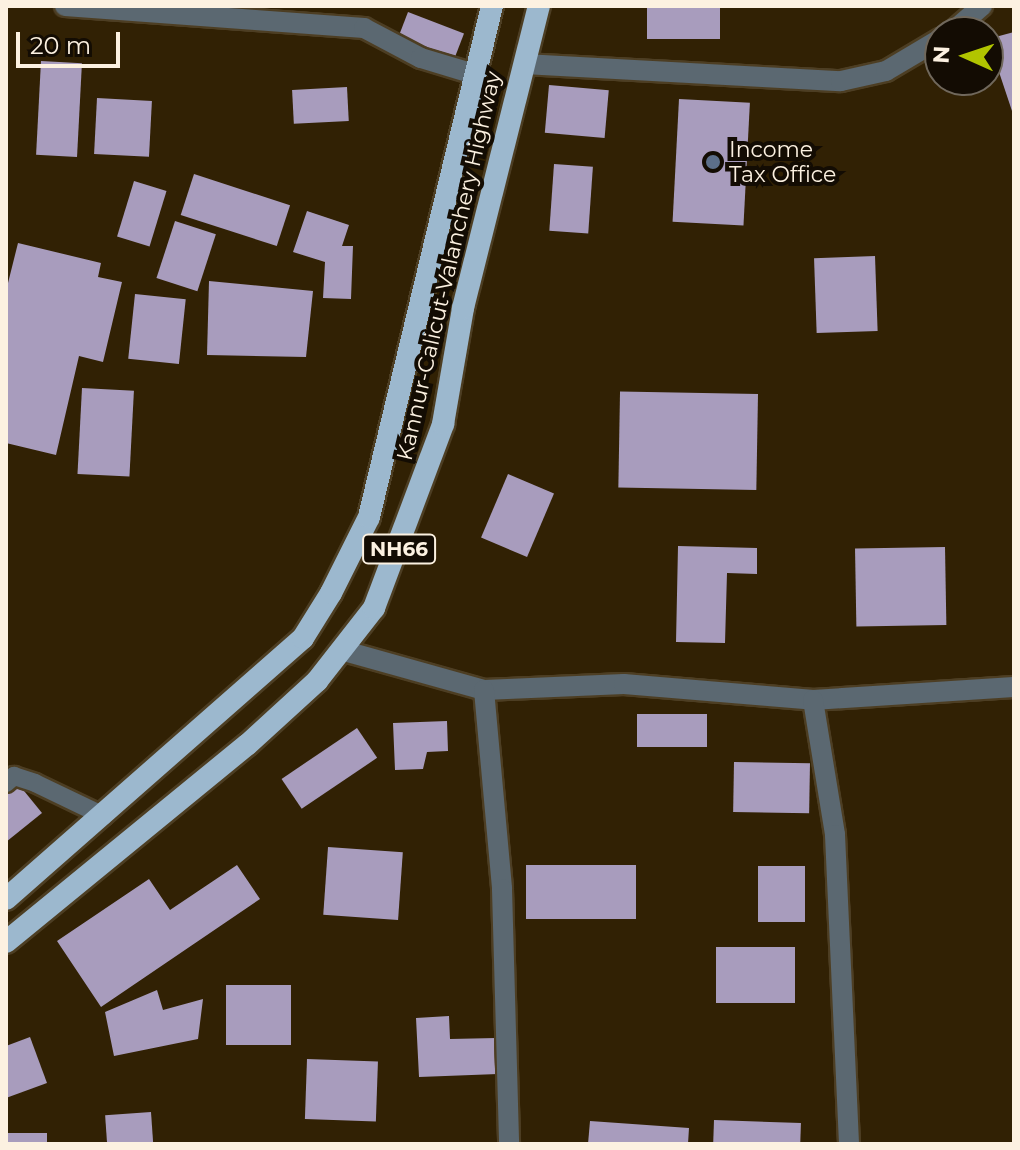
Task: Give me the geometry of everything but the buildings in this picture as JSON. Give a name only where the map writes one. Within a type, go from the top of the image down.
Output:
[{"type":"highway","name":"Kannur-Calicut-Valanchery Highway","points":[[6,899],[303,638],[331,593],[369,517],[492,6]]},
{"type":"highway","name":"Kannur-Calicut-Valanchery Highway","points":[[6,942],[247,745],[341,650],[374,608],[443,424],[463,308],[539,6]]},
{"type":"street","points":[[65,6],[364,28],[421,58],[474,74]]},
{"type":"street","points":[[524,64],[841,81],[886,71],[924,48]]},
{"type":"street","points":[[341,650],[484,690],[624,684],[813,700],[1014,687]]},
{"type":"street","points":[[484,690],[502,889],[509,1144]]},
{"type":"street","points":[[813,700],[835,835],[849,1144]]},
{"type":"lane","points":[[6,783],[14,776],[35,783],[51,797],[104,816]]},
{"type":"place","name":"Income Tax Office","points":[[713,162]]}]
